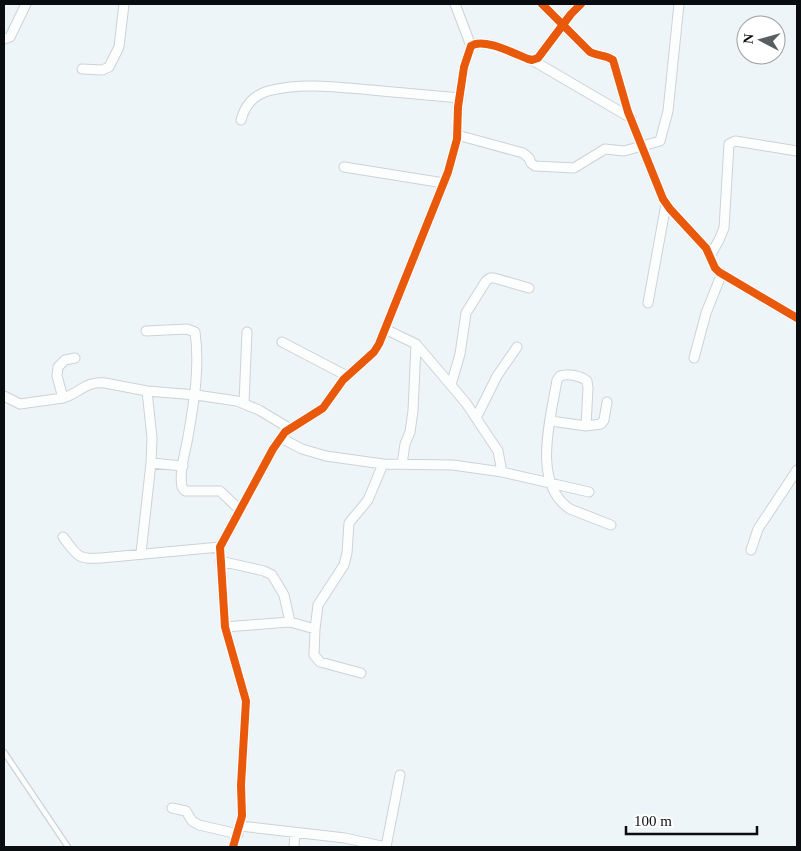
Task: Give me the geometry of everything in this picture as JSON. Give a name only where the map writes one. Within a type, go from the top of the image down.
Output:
[{"type":"street","points":[[4,39],[10,37],[26,4]]},
{"type":"street","points":[[82,69],[102,70],[109,67],[119,47],[124,4]]},
{"type":"street","points":[[233,847],[239,830],[246,700],[225,627],[220,547],[273,449],[289,428],[322,408],[347,376],[377,349],[444,183],[457,135],[464,67],[471,46],[455,4]]},
{"type":"street","points":[[542,4],[590,52],[613,60],[631,118],[666,204],[702,242],[715,268],[797,318]]},
{"type":"street","points":[[532,60],[538,58],[580,4]]},
{"type":"street","points":[[457,135],[523,153],[536,166],[570,168],[577,167],[605,149],[624,151],[641,145],[656,143],[662,137],[668,111],[678,4]]},
{"type":"street","points":[[471,46],[477,43],[487,44],[532,60],[631,118]]},
{"type":"street","points":[[241,120],[245,106],[248,103],[267,92],[284,89],[322,86],[460,98]]},
{"type":"street","points":[[710,256],[720,240],[724,228],[729,144],[735,141],[797,151]]},
{"type":"street","points":[[344,167],[444,183]]},
{"type":"street","points":[[648,302],[666,204]]},
{"type":"street","points":[[694,358],[706,313],[722,273]]},
{"type":"street","points":[[451,385],[460,354],[466,313],[486,281],[494,278],[530,288]]},
{"type":"street","points":[[146,331],[188,329],[195,332],[196,394],[181,483],[184,491],[220,492],[240,510]]},
{"type":"street","points":[[385,330],[416,344],[451,385],[498,451],[502,472]]},
{"type":"street","points":[[244,403],[248,332]]},
{"type":"street","points":[[282,342],[347,376]]},
{"type":"street","points":[[402,464],[413,411],[416,344]]},
{"type":"street","points":[[476,418],[497,376],[517,347]]},
{"type":"street","points":[[63,398],[57,372],[58,367],[64,360],[75,358]]},
{"type":"street","points":[[586,426],[587,381],[567,375],[560,376],[547,451],[549,483],[556,496],[570,509],[611,525]]},
{"type":"street","points":[[4,396],[20,404],[69,397],[86,385],[105,383],[147,390],[196,394],[244,403],[289,428]]},
{"type":"street","points":[[141,553],[152,430],[147,390]]},
{"type":"street","points":[[551,420],[586,426],[602,424],[607,402]]},
{"type":"street","points":[[282,438],[302,449],[326,456],[383,464],[453,465],[502,472],[589,492]]},
{"type":"street","points":[[150,463],[183,466]]},
{"type":"street","points":[[361,673],[320,662],[316,659],[314,656],[314,629],[318,605],[346,560],[349,524],[368,500],[383,464]]},
{"type":"street","points":[[751,550],[758,529],[797,470]]},
{"type":"street","points":[[63,537],[77,555],[84,558],[220,547]]},
{"type":"street","points":[[220,561],[264,571],[272,575],[284,594],[290,622]]},
{"type":"street","points":[[225,627],[290,622],[314,629]]},
{"type":"street","points":[[172,808],[186,811],[192,821],[199,825],[345,838],[386,847],[400,775]]},
{"type":"street","points":[[294,847],[295,833]]},
{"type":"lane","points":[[4,752],[68,847]]},
{"type":"cycle path","points":[[542,4],[590,52],[613,60],[628,112],[663,199],[706,248],[715,268],[797,318]]},
{"type":"cycle path","points":[[233,847],[242,816],[241,785],[246,701],[225,627],[220,547],[273,449],[285,432],[323,408],[343,380],[374,352],[379,344],[448,172],[457,139],[458,107],[464,67],[471,46],[476,44],[491,45],[528,59],[538,58],[571,14],[581,4]]}]
